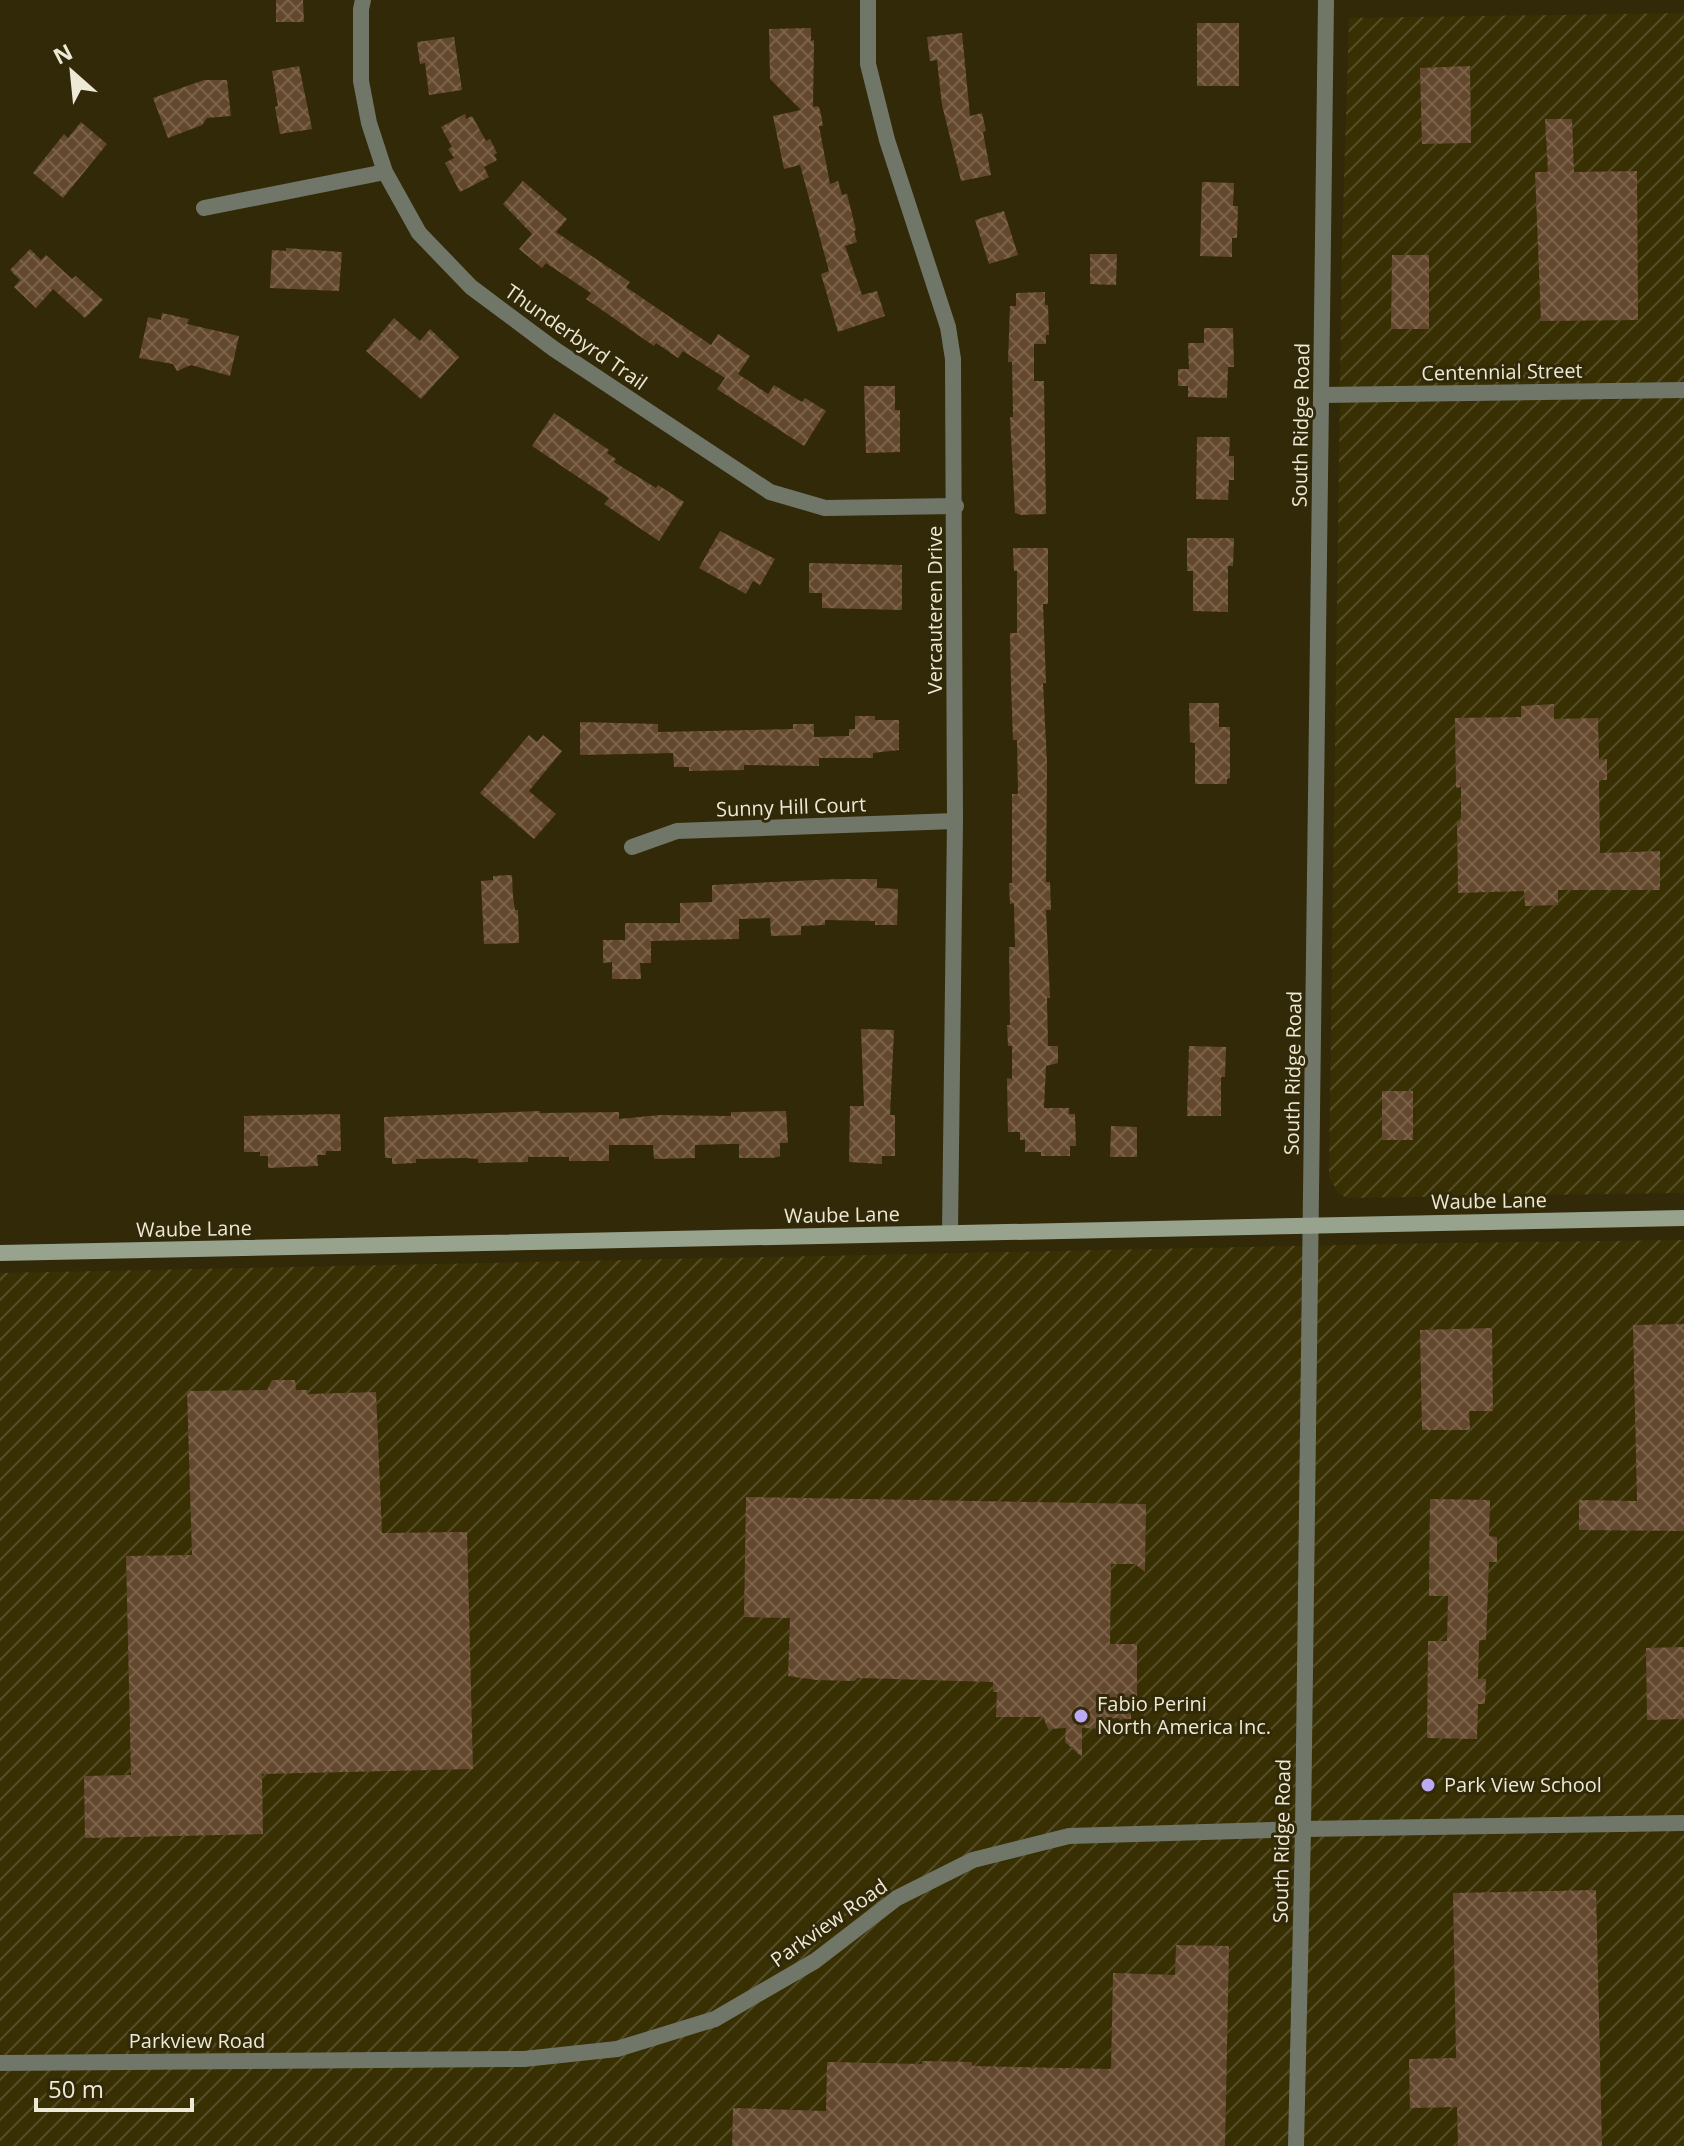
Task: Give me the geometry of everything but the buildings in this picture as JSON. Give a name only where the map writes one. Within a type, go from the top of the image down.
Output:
[{"type":"main road","name":"Waube Lane","points":[[0,1253],[1684,1218]]},
{"type":"street","name":"Thunderbyrd Trail","points":[[363,0],[361,81],[369,123],[385,172],[419,233],[471,287],[554,349],[770,492],[825,508],[956,506]]},
{"type":"street","name":"Vercauteren Drive","points":[[868,0],[868,64],[887,140],[948,327],[953,359],[955,821],[950,1233]]},
{"type":"street","name":"South Ridge Road","points":[[1296,2146],[1303,1829],[1326,0]]},
{"type":"street","points":[[204,208],[385,172]]},
{"type":"street","name":"Centennial Street","points":[[1321,395],[1684,390]]},
{"type":"street","name":"Sunny Hill Court","points":[[632,847],[677,831],[955,821]]},
{"type":"street","name":"Parkview Road","points":[[0,2063],[524,2059],[617,2049],[715,2019],[815,1961],[897,1898],[973,1860],[1069,1836],[1684,1823]]},
{"type":"shaded area","points":[[1684,13],[1684,1193],[1347,1198],[1339,1194],[1329,1177],[1342,245],[1349,18]]},
{"type":"shaded area","points":[[1684,1240],[1684,2146],[0,2146],[0,1273]]},
{"type":"place","name":"Fabio Perini North America Inc.","points":[[1081,1716]]},
{"type":"place","name":"Park View School","points":[[1428,1785]]}]
